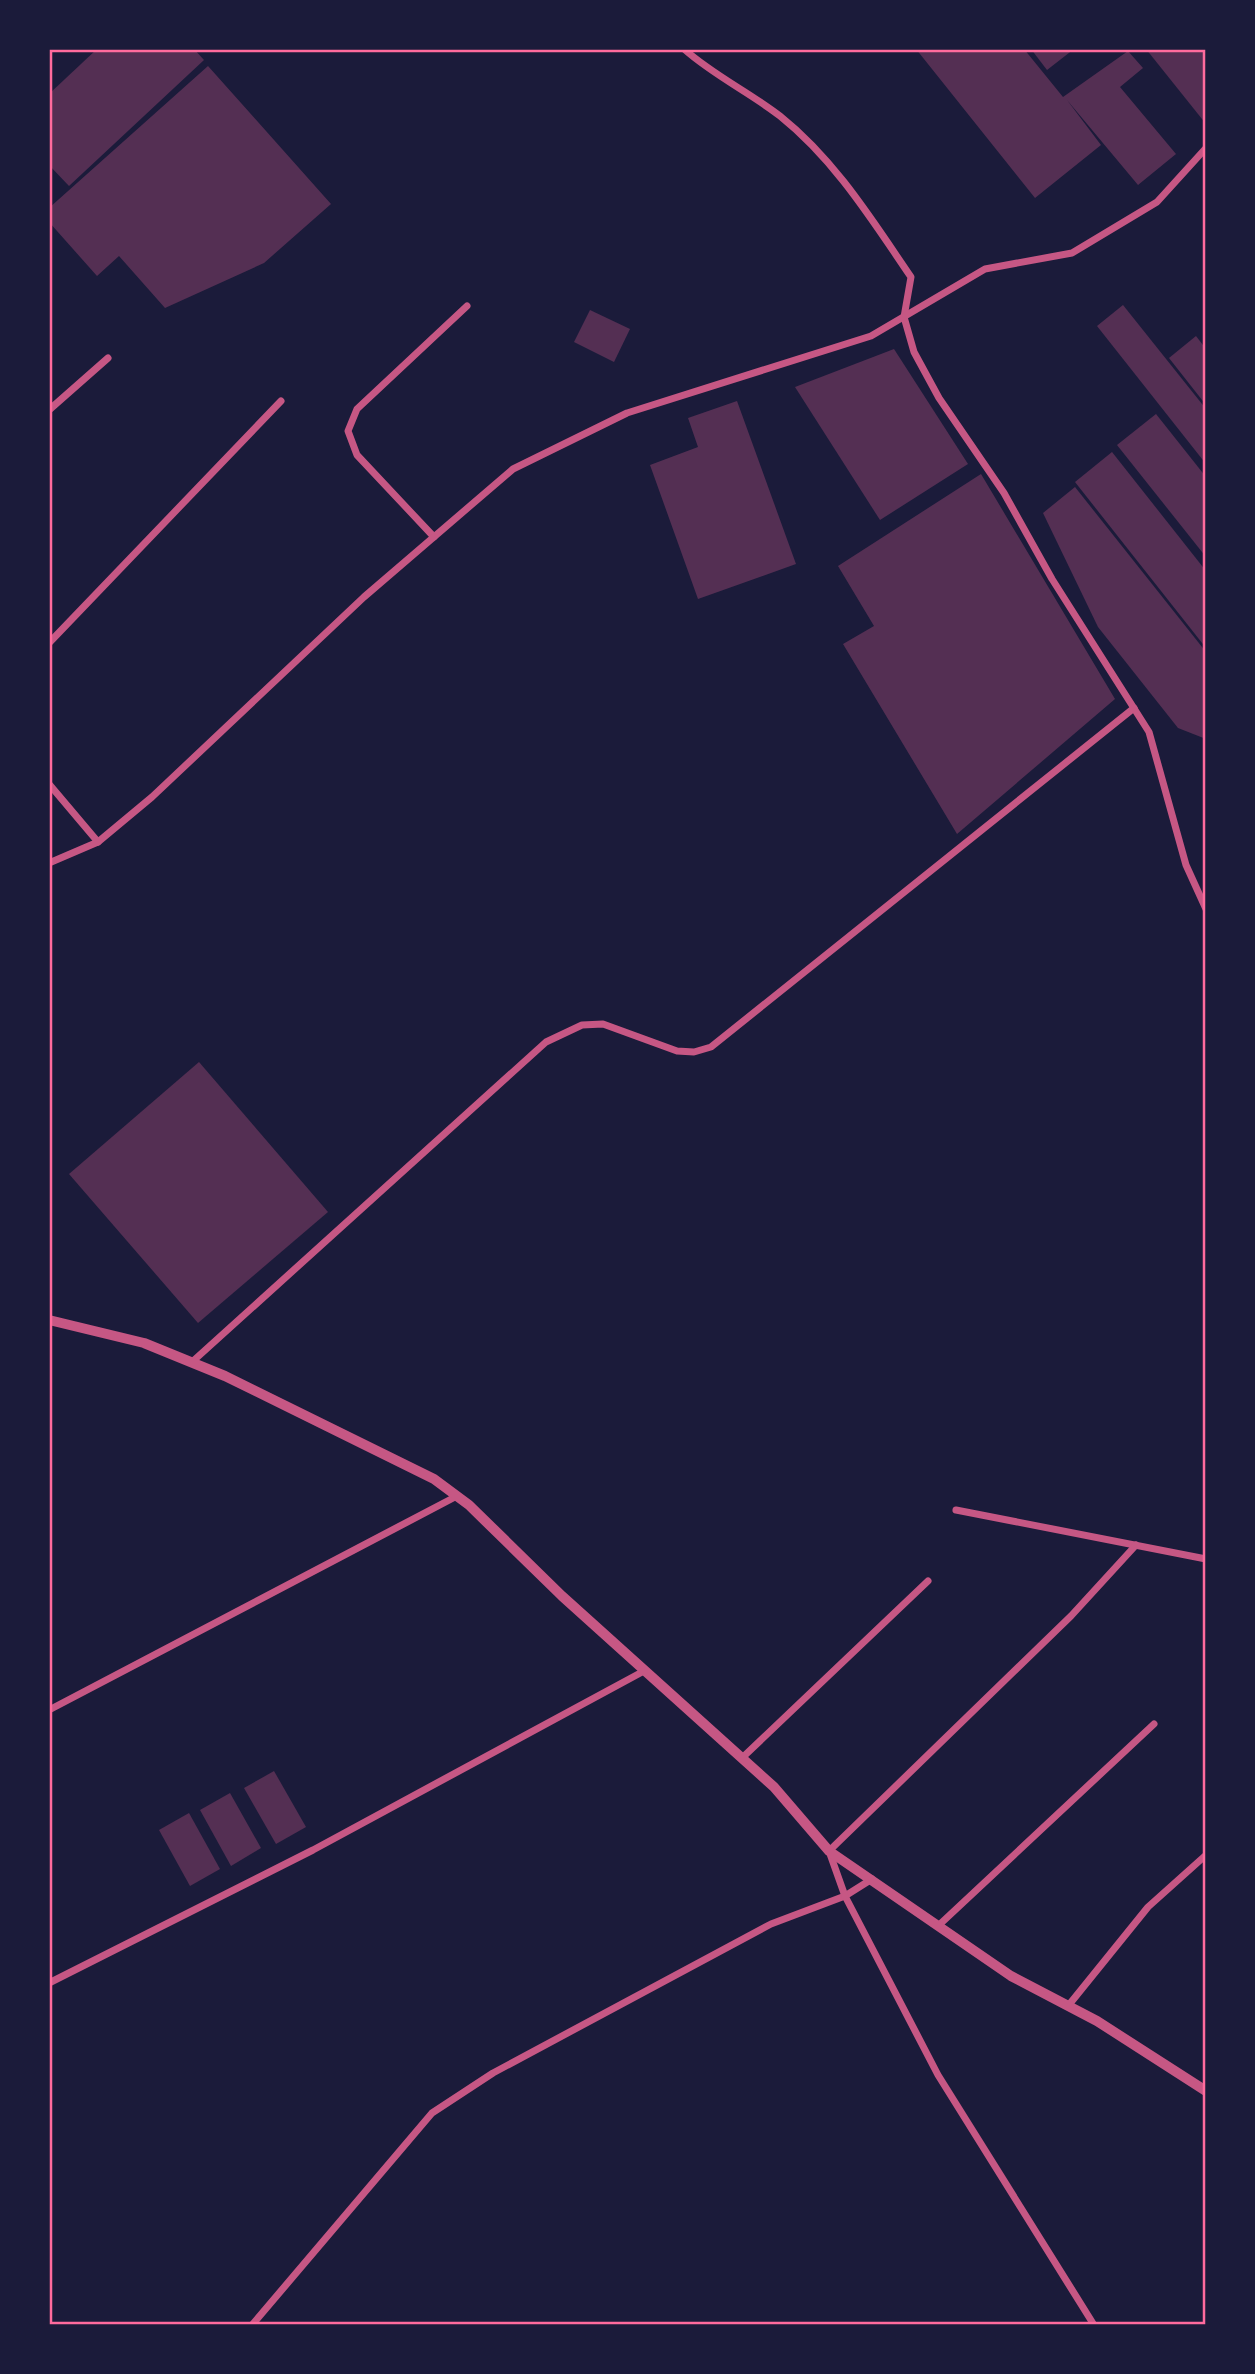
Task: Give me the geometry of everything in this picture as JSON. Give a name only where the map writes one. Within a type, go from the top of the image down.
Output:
[{"type":"street","points":[[684,49],[700,64],[780,117],[849,186],[911,277],[904,317],[914,352],[939,398],[1004,493],[1052,579],[1149,732],[1186,864],[1206,909]]},
{"type":"street","points":[[49,863],[98,842],[152,797],[364,597],[513,468],[627,413],[871,336],[985,269],[1072,253],[1157,202],[1206,148]]},
{"type":"street","points":[[434,537],[357,455],[349,440],[349,423],[356,410],[467,306]]},
{"type":"street","points":[[49,410],[108,358]]},
{"type":"street","points":[[49,643],[281,401]]},
{"type":"street","points":[[192,1362],[546,1042],[582,1026],[603,1024],[677,1051],[694,1052],[711,1047],[1134,708]]},
{"type":"street","points":[[49,784],[98,842]]},
{"type":"street","points":[[49,1320],[144,1342],[192,1362],[434,1479],[457,1496],[644,1671],[774,1787],[829,1851],[1012,1976],[1168,2064],[1205,2088]]},
{"type":"street","points":[[49,1710],[457,1496]]},
{"type":"street","points":[[956,1510],[1206,1559]]},
{"type":"street","points":[[829,1851],[1071,1616],[1136,1545]]},
{"type":"street","points":[[742,1758],[928,1581]]},
{"type":"street","points":[[49,1970],[52,1981],[313,1850],[644,1671]]},
{"type":"street","points":[[939,1926],[1154,1724]]},
{"type":"street","points":[[829,1851],[845,1896],[938,2075],[1094,2325]]},
{"type":"street","points":[[1068,2006],[1148,1907],[1206,1855]]},
{"type":"street","points":[[253,2325],[432,2113],[493,2073],[771,1924],[845,1896],[873,1879]]},
{"type":"building","points":[[97,49],[194,49],[204,60],[69,186],[49,165],[49,94]]},
{"type":"building","points":[[916,49],[1024,49],[1063,97],[1128,51],[1143,68],[1120,87],[1176,154],[1138,185],[1067,100],[1101,145],[1035,198]]},
{"type":"building","points":[[1031,49],[1074,49],[1047,70]]},
{"type":"building","points":[[1146,49],[1206,49],[1206,124]]},
{"type":"building","points":[[208,66],[331,204],[264,263],[165,308],[119,256],[97,276],[49,222],[49,208]]},
{"type":"building","points":[[1123,305],[1206,409],[1206,464],[1097,326]]},
{"type":"building","points":[[590,310],[630,329],[614,362],[574,342]]},
{"type":"building","points":[[1196,336],[1206,349],[1206,405],[1169,358]]},
{"type":"building","points":[[894,349],[968,464],[880,520],[795,387]]},
{"type":"building","points":[[737,401],[796,564],[698,599],[650,465],[698,447],[688,418]]},
{"type":"building","points":[[1156,414],[1206,477],[1206,557],[1117,445]]},
{"type":"building","points":[[1112,452],[1206,571],[1206,648],[1075,482]]},
{"type":"building","points":[[981,474],[1115,699],[957,834],[843,644],[874,626],[838,566]]},
{"type":"building","points":[[1075,487],[1206,652],[1206,739],[1178,728],[1098,627],[1043,513]]},
{"type":"building","points":[[199,1062],[328,1212],[198,1323],[69,1174]]},
{"type":"building","points":[[274,1771],[306,1827],[276,1844],[244,1788]]},
{"type":"building","points":[[230,1793],[261,1848],[231,1866],[200,1810]]},
{"type":"building","points":[[189,1813],[220,1869],[190,1886],[159,1830]]}]
